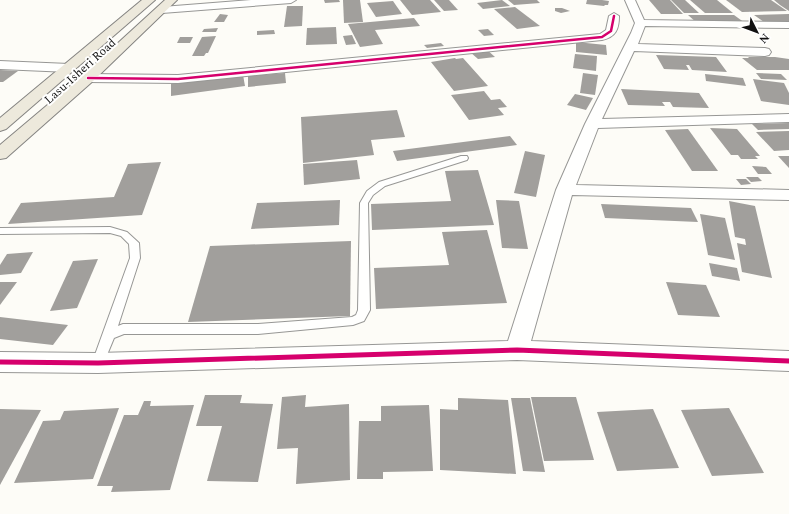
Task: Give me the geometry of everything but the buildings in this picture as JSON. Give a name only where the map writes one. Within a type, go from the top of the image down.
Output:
[{"type":"main road","name":"Lasu-Isheri Road","points":[[0,126],[149,0]]},
{"type":"main road","name":"Lasu-Isheri Road","points":[[0,154],[88,78],[166,5]]},
{"type":"street","points":[[166,5],[291,0]]},
{"type":"street","points":[[517,350],[565,190],[592,124],[640,23],[630,0]]},
{"type":"street","points":[[88,78],[178,79],[602,37],[610,35],[612,32],[614,16]]},
{"type":"street","points":[[640,23],[789,25]]},
{"type":"street","points":[[630,46],[765,52]]},
{"type":"street","points":[[0,65],[69,68]]},
{"type":"street","points":[[592,124],[789,118]]},
{"type":"street","points":[[565,190],[789,195]]},
{"type":"street","points":[[0,362],[98,363],[517,350],[789,361]]},
{"type":"lane","points":[[109,335],[123,329],[136,328],[258,329],[352,321],[360,318],[364,310],[364,203],[370,193],[382,184],[464,158]]},
{"type":"lane","points":[[0,231],[110,230],[124,234],[134,243],[135,258],[98,363]]},
{"type":"cycle path","points":[[88,78],[178,79],[602,37],[609,34],[611,31],[614,16]]},
{"type":"cycle path","points":[[0,362],[98,363],[517,350],[789,361]]}]
